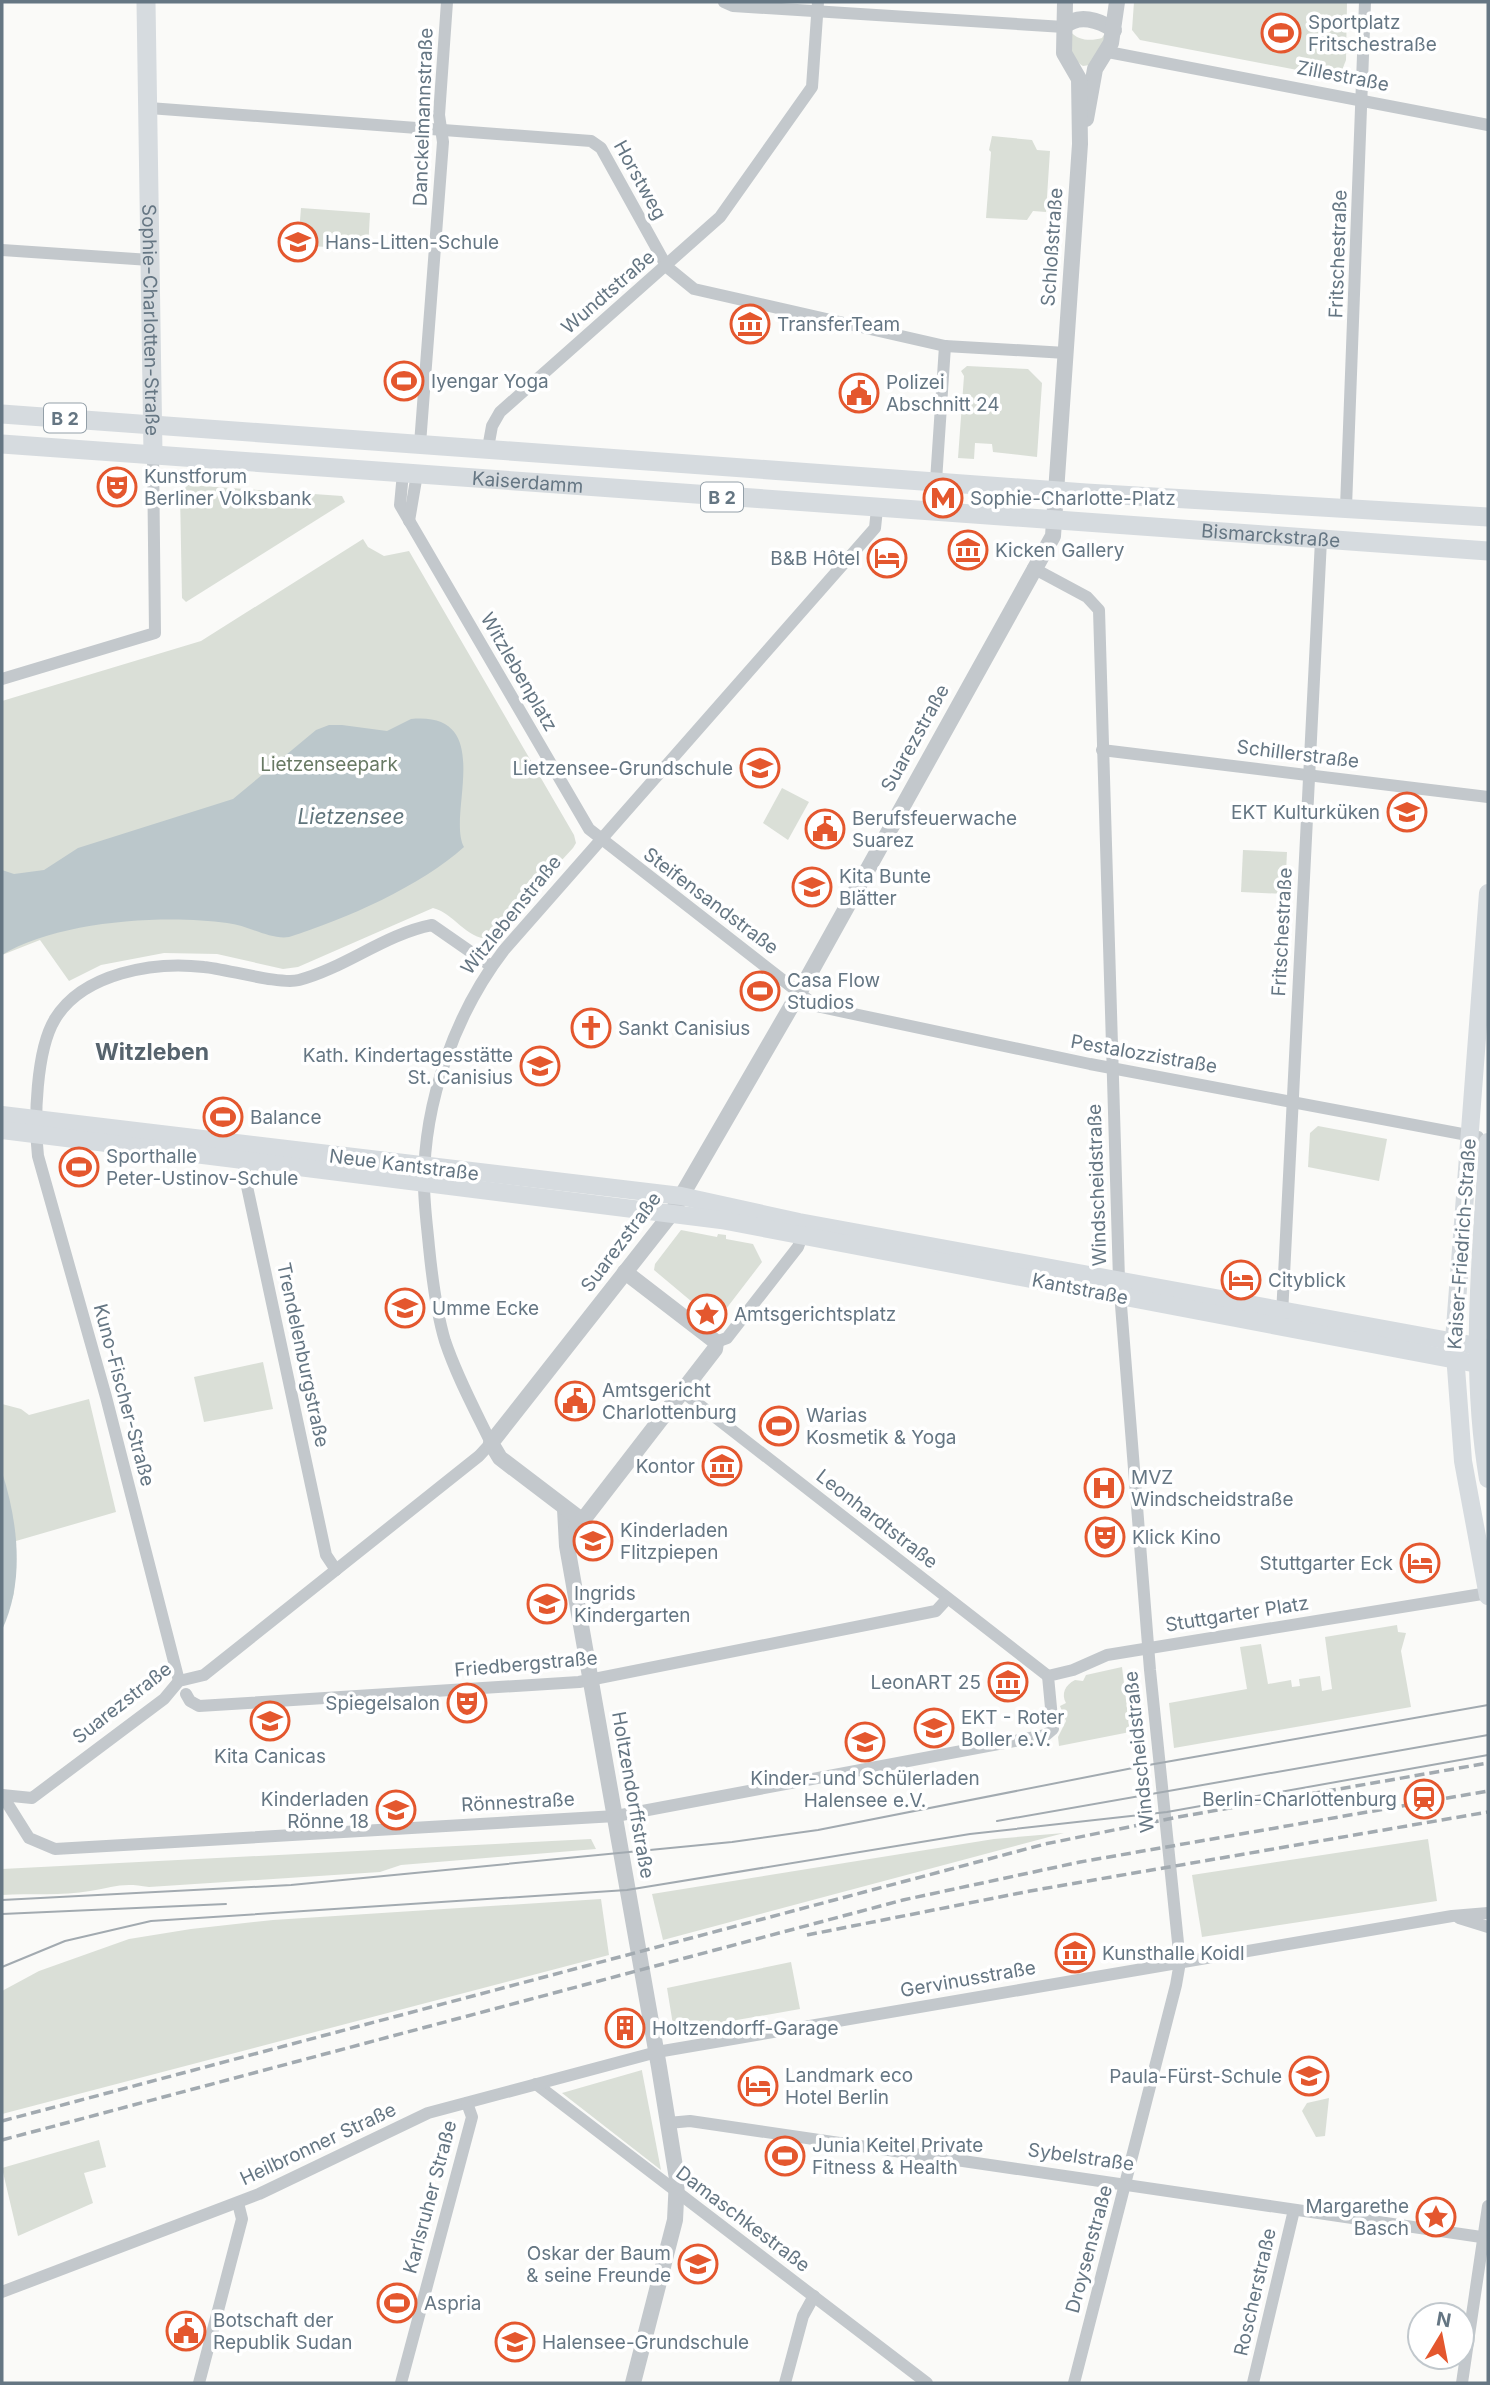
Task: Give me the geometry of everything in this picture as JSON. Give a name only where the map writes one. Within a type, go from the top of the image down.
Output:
[{"type":"main road","name":"Sophie-Charlotten-Straße","points":[[146,2],[153,454]]},
{"type":"main road","name":"Kaiserdamm","points":[[2,414],[936,481]]},
{"type":"main road","points":[[187,457],[189,427]]},
{"type":"main road","name":"Kaiserdamm","points":[[2,443],[1054,522]]},
{"type":"main road","name":"B 2","points":[[936,481],[1057,490]]},
{"type":"main road","name":"Bismarckstraße","points":[[1057,490],[1488,517]]},
{"type":"main road","name":"Bismarckstraße","points":[[1054,522],[1488,551]]},
{"type":"main road","name":"Kaiser-Friedrich-Straße","points":[[1488,892],[1454,1340],[1463,1461],[1488,1594]]},
{"type":"main road","name":"Neue Kantstraße","points":[[2,1115],[36,1127]]},
{"type":"main road","name":"Neue Kantstraße","points":[[2,1130],[36,1127],[424,1175],[671,1214]]},
{"type":"main road","name":"Kaiser-Friedrich-Straße","points":[[1488,1141],[1482,1347],[1482,1441],[1488,1479]]},
{"type":"main road","name":"Neue Kantstraße","points":[[424,1175],[681,1196]]},
{"type":"main road","name":"Kantstraße","points":[[681,1196],[1120,1289]]},
{"type":"main road","name":"Kantstraße","points":[[671,1214],[721,1220],[1282,1319],[1482,1365]]},
{"type":"main road","name":"Kantstraße","points":[[1282,1319],[1454,1340],[1482,1347]]},
{"type":"street","name":"Danckelmannstraße","points":[[420,444],[430,278],[436,248],[441,130],[439,115],[447,2]]},
{"type":"street","points":[[724,2],[733,6],[818,7],[1064,27],[1069,22],[1091,19],[1114,30]]},
{"type":"street","name":"Schloßstraße","points":[[1057,490],[1080,144],[1079,79],[1064,53],[1065,2]]},
{"type":"street","name":"Schloßstraße","points":[[1080,144],[1095,69],[1108,52],[1117,2]]},
{"type":"street","name":"Fritschestraße","points":[[1346,507],[1365,2]]},
{"type":"street","name":"Wundtstraße","points":[[488,448],[492,426],[500,412],[667,267],[720,217],[812,87],[818,7]]},
{"type":"street","name":"Zillestraße","points":[[1108,52],[1488,125]]},
{"type":"street","points":[[1075,69],[1095,69]]},
{"type":"street","name":"Horstweg","points":[[149,108],[597,144],[667,267],[680,280],[702,292],[945,346],[1066,353]]},
{"type":"street","points":[[2,250],[150,260]]},
{"type":"street","points":[[936,481],[945,346]]},
{"type":"street","name":"Sophie-Charlotten-Straße","points":[[2,679],[155,634],[157,623],[153,454]]},
{"type":"street","name":"Witzlebenplatz","points":[[410,473],[409,521],[589,829],[599,841]]},
{"type":"street","name":"Suarezstraße","points":[[4,1795],[32,1798],[164,1699],[180,1681],[204,1675],[475,1459],[491,1443],[671,1214],[799,993],[1053,536],[1057,490]]},
{"type":"street","name":"Witzlebenstraße","points":[[583,1521],[500,1458],[463,1387],[444,1339],[431,1271],[424,1175],[442,1072],[471,999],[491,966],[875,528],[877,509]]},
{"type":"street","name":"Fritschestraße","points":[[1282,1319],[1321,540]]},
{"type":"street","name":"Windscheidstraße","points":[[1033,568],[1087,597],[1099,610],[1120,1289],[1148,1648],[1180,1962]]},
{"type":"street","name":"Schillerstraße","points":[[1102,750],[1488,797]]},
{"type":"street","name":"Steifensandstraße","points":[[599,841],[799,993]]},
{"type":"street","name":"Kuno-Fischer-Straße","points":[[180,1681],[106,1397],[38,1156],[36,1127],[44,1052],[52,1025],[71,999],[109,978],[178,965],[299,981],[432,925],[491,966]]},
{"type":"street","name":"Pestalozzistraße","points":[[799,993],[816,1006],[1112,1068],[1488,1141]]},
{"type":"street","name":"Trendelenburgstraße","points":[[244,1153],[326,1555],[336,1570]]},
{"type":"street","points":[[567,1546],[715,1345],[727,1338],[798,1247],[802,1236]]},
{"type":"street","points":[[625,1272],[715,1345]]},
{"type":"street","name":"Leonhardtstraße","points":[[683,1392],[1048,1676]]},
{"type":"street","name":"Holtzendorffstraße","points":[[565,1509],[567,1546],[657,2052],[678,2193],[675,2220],[633,2383]]},
{"type":"street","name":"Stuttgarter Platz","points":[[1048,1676],[1073,1670],[1107,1655],[1488,1594]]},
{"type":"street","name":"Friedbergstraße","points":[[186,1694],[190,1701],[199,1706],[592,1679],[936,1611],[947,1599]]},
{"type":"street","name":"Rönnestraße","points":[[4,1795],[29,1838],[55,1849],[615,1816],[1033,1739],[1054,1729],[1048,1676]]},
{"type":"street","name":"Gervinusstraße","points":[[657,2052],[1452,1916],[1488,1913]]},
{"type":"street","name":"Gervinusstraße","points":[[1452,1916],[1488,1927]]},
{"type":"street","name":"Droysenstraße","points":[[1074,2383],[1180,1962]]},
{"type":"street","name":"Heilbronner Straße","points":[[2,2292],[238,2203],[428,2113],[657,2052]]},
{"type":"street","name":"Damaschkestraße","points":[[536,2084],[927,2383]]},
{"type":"street","name":"Karlsruher Straße","points":[[401,2383],[471,2117],[467,2103]]},
{"type":"street","name":"Sybelstraße","points":[[668,2123],[685,2120],[1486,2238]]},
{"type":"street","points":[[199,2383],[242,2219],[238,2203]]},
{"type":"street","points":[[1462,2383],[1486,2238],[1488,2206]]},
{"type":"street","name":"Roscherstraße","points":[[1253,2383],[1294,2210]]},
{"type":"street","points":[[785,2383],[803,2316],[814,2296]]},
{"type":"green space","name":"Sportplatz Fritschestraße","points":[[1134,2],[1347,2],[1346,60],[1339,78],[1140,40],[1132,30]]},
{"type":"green space","points":[[1071,32],[1081,39],[1090,40],[1102,38],[1105,33],[1107,38],[1090,65],[1083,66],[1073,55]]},
{"type":"green space","points":[[992,136],[1032,140],[1037,150],[1050,151],[1046,212],[1033,211],[1027,220],[986,218]]},
{"type":"green space","points":[[301,208],[370,213],[368,250],[298,245]]},
{"type":"green space","points":[[967,366],[1028,369],[1042,383],[1037,457],[993,452],[992,444],[975,443],[974,459],[958,458],[964,376],[961,371]]},
{"type":"green space","points":[[188,485],[342,496],[345,502],[186,602],[182,598],[180,493]]},
{"type":"green space","name":"Lietzenseepark","points":[[363,539],[368,547],[384,556],[409,551],[574,835],[576,843],[573,848],[489,939],[474,935],[433,908],[298,967],[283,969],[217,954],[164,953],[101,965],[69,981],[40,940],[2,955],[2,701],[201,641]]},
{"type":"green space","points":[[782,788],[809,802],[788,840],[763,823]]},
{"type":"green space","points":[[1243,850],[1287,852],[1285,894],[1241,892]]},
{"type":"green space","points":[[1318,1126],[1387,1139],[1379,1181],[1308,1167],[1310,1133]]},
{"type":"green space","points":[[681,1230],[717,1237],[718,1234],[726,1235],[726,1239],[753,1244],[762,1262],[716,1322],[654,1270],[655,1264]]},
{"type":"green space","points":[[263,1362],[273,1409],[204,1422],[194,1377]]},
{"type":"green space","points":[[89,1399],[116,1512],[16,1541],[14,1593],[2,1630],[2,1404],[21,1409],[29,1415]]},
{"type":"green space","points":[[1397,1625],[1398,1632],[1406,1633],[1401,1651],[1411,1707],[1174,1748],[1169,1703],[1247,1689],[1240,1647],[1261,1644],[1268,1684],[1291,1680],[1292,1687],[1300,1686],[1299,1679],[1320,1676],[1322,1691],[1332,1689],[1325,1637]]},
{"type":"green space","points":[[1122,1667],[1130,1732],[1059,1746],[1058,1737],[1066,1721],[1060,1706],[1066,1703],[1066,1687],[1075,1680],[1083,1681],[1086,1675]]},
{"type":"green space","points":[[1064,1833],[663,1940],[652,1894],[994,1839]]},
{"type":"green space","points":[[591,1839],[596,1849],[401,1865],[380,1872],[149,1887],[125,1885],[68,1893],[2,1895],[2,1869]]},
{"type":"green space","points":[[1428,1839],[1437,1901],[1202,1937],[1192,1875]]},
{"type":"green space","points":[[601,1899],[609,1955],[2,2114],[2,1991],[39,1971],[129,1939],[191,1929],[273,1920]]},
{"type":"green space","points":[[791,1962],[800,2009],[674,2031],[667,1988]]},
{"type":"green space","points":[[642,2071],[661,2170],[562,2093]]},
{"type":"green space","points":[[1329,2098],[1325,2136],[1316,2137],[1302,2111],[1307,2103]]},
{"type":"green space","points":[[99,2140],[106,2167],[84,2173],[93,2203],[18,2236],[2,2168]]},
{"type":"water","name":"Lietzensee","points":[[411,719],[438,721],[453,731],[461,748],[463,768],[460,832],[464,847],[405,888],[358,911],[289,937],[202,920],[143,920],[51,934],[2,955],[2,870],[14,874],[44,870],[78,848],[233,799],[316,730],[329,725],[387,731]]},
{"type":"water","points":[[2,1472],[12,1511],[17,1551],[14,1592],[2,1630]]},
{"type":"tram line","points":[[2,1900],[291,1885],[732,1842],[818,1830],[1143,1766],[1488,1705]]},
{"type":"tram line","points":[[997,1821],[1488,1735]]},
{"type":"tram line","points":[[2,1967],[65,1941],[151,1921],[627,1890],[970,1834],[1167,1812],[1488,1755]]},
{"type":"tram line","points":[[2,1914],[226,1904]]},
{"type":"railway","points":[[2,2121],[1045,1844],[1178,1817],[1488,1763]]},
{"type":"railway","points":[[2,2140],[903,1900],[1080,1862],[1488,1791]]},
{"type":"railway","points":[[807,1935],[1030,1891],[1488,1812]]},
{"type":"place","name":"Sportplatz Fritschestraße","points":[[1281,33]]},
{"type":"place","name":"Hans-Litten-Schule","points":[[298,242]]},
{"type":"place","name":"TransferTeam","points":[[750,324]]},
{"type":"place","name":"Iyengar Yoga","points":[[404,381]]},
{"type":"place","name":"Polizei Abschnitt 24","points":[[859,393]]},
{"type":"place","name":"Kunstforum Berliner Volksbank","points":[[117,487]]},
{"type":"place","name":"Sophie-Charlotte-Platz","points":[[943,498]]},
{"type":"place","name":"Kicken Gallery","points":[[968,550]]},
{"type":"place","name":"B&B Hôtel","points":[[887,558]]},
{"type":"place","name":"Lietzensee-Grundschule","points":[[760,768]]},
{"type":"place","name":"EKT Kulturküken","points":[[1407,812]]},
{"type":"place","name":"Berufsfeuerwache Suarez","points":[[825,829]]},
{"type":"place","name":"Kita Bunte Blätter","points":[[812,887]]},
{"type":"place","name":"Casa Flow Studios","points":[[760,991]]},
{"type":"place","name":"Sankt Canisius","points":[[591,1028]]},
{"type":"place","name":"Kath. Kindertagesstätte St. Canisius","points":[[540,1066]]},
{"type":"place","name":"Balance","points":[[223,1117]]},
{"type":"place","name":"Sporthalle Peter-Ustinov-Schule","points":[[79,1167]]},
{"type":"place","name":"Cityblick","points":[[1241,1280]]},
{"type":"place","name":"Umme Ecke","points":[[405,1308]]},
{"type":"place","name":"Amtsgerichtsplatz","points":[[707,1314]]},
{"type":"place","name":"Amtsgericht Charlottenburg","points":[[575,1401]]},
{"type":"place","name":"Warias Kosmetik & Yoga","points":[[779,1426]]},
{"type":"place","name":"Kontor","points":[[722,1466]]},
{"type":"place","name":"MVZ Windscheidstraße","points":[[1104,1488]]},
{"type":"place","name":"Klick Kino","points":[[1105,1537]]},
{"type":"place","name":"Kinderladen Flitzpiepen","points":[[593,1541]]},
{"type":"place","name":"Stuttgarter Eck","points":[[1420,1563]]},
{"type":"place","name":"Ingrids Kindergarten","points":[[547,1604]]},
{"type":"place","name":"LeonART 25","points":[[1008,1682]]},
{"type":"place","name":"Spiegelsalon","points":[[467,1703]]},
{"type":"place","name":"Kita Canicas","points":[[270,1721]]},
{"type":"place","name":"EKT - Roter Boller e.V.","points":[[934,1728]]},
{"type":"place","name":"Kinder- und Schülerladen Halensee e.V.","points":[[865,1742]]},
{"type":"place","name":"Berlin-Charlottenburg","points":[[1424,1799]]},
{"type":"place","name":"Kinderladen Rönne 18","points":[[396,1810]]},
{"type":"place","name":"Kunsthalle Koidl","points":[[1075,1953]]},
{"type":"place","name":"Holtzendorff-Garage","points":[[625,2028]]},
{"type":"place","name":"Paula-Fürst-Schule","points":[[1309,2076]]},
{"type":"place","name":"Landmark eco Hotel Berlin","points":[[758,2086]]},
{"type":"place","name":"Junia Keitel Private Fitness & Health","points":[[785,2156]]},
{"type":"place","name":"Margarethe Basch","points":[[1436,2217]]},
{"type":"place","name":"Oskar der Baum & seine Freunde","points":[[698,2264]]},
{"type":"place","name":"Aspria","points":[[397,2303]]},
{"type":"place","name":"Botschaft der Republik Sudan","points":[[186,2331]]},
{"type":"place","name":"Halensee-Grundschule","points":[[515,2342]]},
{"type":"district","name":"Witzleben","points":[[152,1052]]}]
